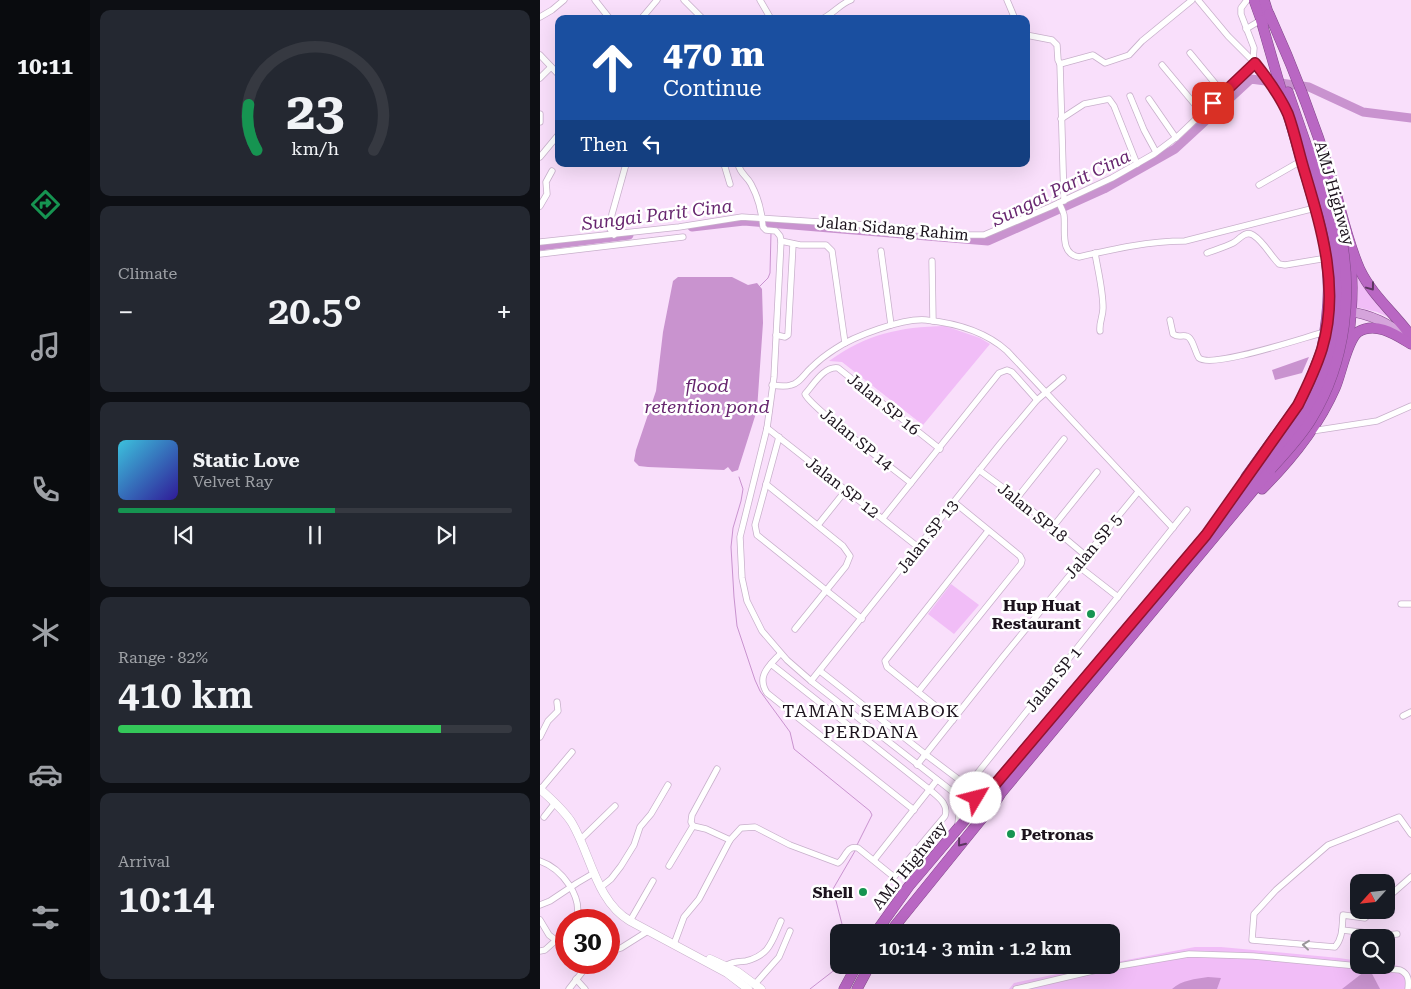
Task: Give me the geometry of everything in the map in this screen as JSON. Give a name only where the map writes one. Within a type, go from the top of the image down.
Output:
[{"type":"highway","name":"AMJ Highway","points":[[882,924],[909,886],[957,829],[1268,466],[1317,392],[1332,351],[1335,331],[1339,291],[1336,252],[1311,148],[1265,17],[1254,0]]},
{"type":"highway","name":"AMJ Highway","points":[[1264,0],[1265,17]]},
{"type":"highway","points":[[1265,17],[1288,85],[1331,178],[1353,252],[1366,280],[1411,336]]},
{"type":"highway","points":[[1288,85],[1288,114],[1315,208],[1332,288],[1337,295],[1343,295],[1348,293],[1353,282]]},
{"type":"highway","points":[[1345,226],[1353,282],[1352,314],[1347,354]]},
{"type":"highway","points":[[1322,349],[1328,312],[1329,275]]},
{"type":"highway","points":[[1208,537],[1274,477],[1302,444],[1331,398],[1355,335],[1363,330],[1373,328],[1389,331],[1411,343]]},
{"type":"highway","points":[[1208,537],[1298,405],[1330,333],[1340,330],[1344,333],[1347,337],[1347,354]]},
{"type":"highway","name":"AMJ Highway","points":[[896,924],[1208,537]]},
{"type":"highway","points":[[844,989],[852,974]]},
{"type":"highway","points":[[857,989],[865,974]]},
{"type":"main road","points":[[1328,312],[1352,314],[1390,324],[1411,343]]},
{"type":"main road","points":[[540,790],[556,803],[567,816],[580,840],[600,887],[611,905],[622,916],[737,976],[753,988]]},
{"type":"main road","points":[[696,955],[704,956],[727,965],[737,976],[740,989]]},
{"type":"street","points":[[540,17],[564,0]]},
{"type":"street","points":[[595,0],[607,15]]},
{"type":"street","points":[[644,15],[657,0]]},
{"type":"street","points":[[684,0],[699,15]]},
{"type":"street","points":[[760,0],[769,15]]},
{"type":"street","points":[[830,15],[842,4],[851,0]]},
{"type":"street","points":[[1007,0],[1013,15]]},
{"type":"street","points":[[1060,64],[1093,55],[1105,63],[1126,57],[1170,16],[1192,0]]},
{"type":"street","points":[[1198,0],[1260,70],[1288,85]]},
{"type":"street","points":[[1246,0],[1241,8],[1241,14],[1254,48],[1254,62]]},
{"type":"street","points":[[1246,29],[1265,17]]},
{"type":"street","points":[[1030,36],[1055,42],[1057,45],[1060,64],[1062,205],[1065,243],[1074,256],[1079,257],[1163,241],[1185,241],[1315,208]]},
{"type":"street","points":[[1190,53],[1223,93]]},
{"type":"street","points":[[540,55],[555,71]]},
{"type":"street","name":"Jalan Sidang Rahim","points":[[540,242],[679,227],[742,216],[763,221],[882,226],[972,236],[984,235],[1062,205],[1156,152],[1176,138],[1254,62]]},
{"type":"street","points":[[1162,65],[1202,112]]},
{"type":"street","points":[[540,78],[551,67]]},
{"type":"street","points":[[1130,96],[1156,152]]},
{"type":"street","points":[[1061,120],[1084,104],[1109,99],[1114,106],[1137,164]]},
{"type":"street","points":[[1149,99],[1176,138]]},
{"type":"street","points":[[540,114],[540,122]]},
{"type":"street","points":[[540,157],[555,139]]},
{"type":"street","points":[[1259,185],[1301,161]]},
{"type":"street","points":[[614,234],[610,229],[612,214],[625,167]]},
{"type":"street","points":[[725,167],[730,184]]},
{"type":"street","points":[[739,167],[742,175],[747,178],[752,186],[766,230],[776,232],[780,236],[774,370],[766,428],[742,528],[740,557],[744,589],[751,611],[762,631],[780,654],[811,682],[917,765],[953,792],[967,798],[986,795]]},
{"type":"street","points":[[540,206],[547,194],[546,182],[552,172]]},
{"type":"street","points":[[1207,253],[1249,234],[1266,248],[1279,264],[1285,265],[1327,258]]},
{"type":"street","points":[[540,254],[683,237]]},
{"type":"street","points":[[780,241],[793,244],[826,245],[832,251],[845,343]]},
{"type":"street","points":[[776,335],[785,337],[788,335],[793,244]]},
{"type":"street","points":[[881,251],[891,325]]},
{"type":"street","points":[[1095,253],[1103,306],[1103,316],[1099,323],[1100,331]]},
{"type":"street","points":[[932,261],[933,321]]},
{"type":"street","points":[[772,385],[793,385],[811,368],[845,343],[891,325],[925,320],[974,331],[996,341],[1173,528]]},
{"type":"street","points":[[1170,320],[1174,334],[1179,337],[1186,336],[1190,338],[1198,358],[1205,361],[1229,358],[1325,332]]},
{"type":"street","name":"Jalan SP 16","points":[[806,394],[826,370],[838,368],[940,449]]},
{"type":"street","points":[[883,518],[940,449],[996,376],[1007,370],[1012,372],[1037,400]]},
{"type":"street","name":"Jalan SP 13","points":[[811,682],[1037,400],[1064,378]]},
{"type":"street","name":"Jalan SP 14","points":[[806,394],[807,399],[911,483]]},
{"type":"street","points":[[1311,431],[1377,421],[1411,406]]},
{"type":"street","name":"Jalan SP 12","points":[[766,428],[779,436],[918,547]]},
{"type":"street","points":[[779,436],[755,525],[757,536],[862,618]]},
{"type":"street","points":[[1017,498],[1064,439]]},
{"type":"street","name":"Jalan SP18","points":[[979,470],[1017,498],[1085,555]]},
{"type":"street","points":[[1052,528],[1097,472]]},
{"type":"street","points":[[766,484],[843,546],[850,556],[846,566],[795,629]]},
{"type":"street","points":[[818,525],[846,490]]},
{"type":"street","name":"Jalan SP 5","points":[[917,765],[1085,555],[1138,492]]},
{"type":"street","points":[[918,692],[1021,564],[1022,560],[1020,556],[954,502]]},
{"type":"street","name":"Jalan SP 1","points":[[925,754],[962,783],[966,785],[970,783],[1188,510]]},
{"type":"street","points":[[953,720],[887,667],[885,660],[988,531]]},
{"type":"street","points":[[1077,565],[1118,597]]},
{"type":"street","points":[[1401,604],[1411,604]]},
{"type":"street","points":[[780,654],[764,672],[762,680],[765,689],[771,696],[914,810]]},
{"type":"street","points":[[674,944],[684,917],[699,900],[730,840],[741,828],[755,827],[790,845],[838,863],[848,850],[856,847],[894,877],[945,816],[946,806],[930,790],[771,664]]},
{"type":"street","points":[[820,671],[925,754]]},
{"type":"street","points":[[540,737],[548,721],[558,711],[557,702]]},
{"type":"street","points":[[1403,716],[1411,712]]},
{"type":"street","points":[[540,790],[572,752]]},
{"type":"street","points":[[669,866],[693,826],[691,822],[692,815],[716,769]]},
{"type":"street","points":[[874,860],[938,780]]},
{"type":"street","points":[[600,887],[621,866],[634,845],[640,827],[651,814],[668,785]]},
{"type":"street","points":[[953,792],[960,806],[957,829]]},
{"type":"street","points":[[544,817],[556,803]]},
{"type":"street","points":[[580,840],[615,806]]},
{"type":"street","points":[[1350,916],[1343,915],[1342,930],[1337,945],[1329,948],[1252,940],[1254,914],[1276,890],[1328,845],[1400,818],[1410,829]]},
{"type":"street","points":[[693,826],[706,829],[730,840]]},
{"type":"street","points":[[540,861],[555,868],[570,888],[578,905],[577,909]]},
{"type":"street","points":[[540,905],[550,901],[594,874]]},
{"type":"street","points":[[1395,891],[1411,877]]},
{"type":"street","points":[[630,921],[653,881]]},
{"type":"street","points":[[540,920],[544,929],[555,941],[545,950],[540,951]]},
{"type":"street","points":[[727,965],[750,959],[767,951],[781,920]]},
{"type":"street","points":[[1342,930],[1387,935],[1396,934]]},
{"type":"street","points":[[620,949],[648,931]]},
{"type":"street","points":[[753,988],[779,958],[790,932]]},
{"type":"street","points":[[1016,989],[1101,969],[1189,954],[1253,956],[1400,970],[1405,972],[1408,977],[1408,989]]},
{"type":"street","points":[[568,989],[580,974]]},
{"type":"street","points":[[576,979],[585,989]]},
{"type":"shaded area","points":[[1357,271],[1397,321],[1377,312],[1356,307]]},
{"type":"shaded area","points":[[945,326],[980,338],[990,344],[923,425],[842,362],[829,361],[870,338],[898,330]]},
{"type":"shaded area","points":[[951,584],[979,605],[954,634],[928,614]]},
{"type":"shaded area","points":[[1195,947],[1221,947],[1339,958],[1350,960],[1350,974],[1395,974],[1395,965],[1401,967],[1410,978],[1411,989],[1009,989],[1014,983],[1057,974],[1120,974],[1120,961]]},
{"type":"water","name":"flood retention pond","points":[[678,277],[732,277],[748,285],[757,283],[762,289],[763,323],[757,410],[738,470],[732,472],[728,467],[724,470],[648,467],[639,466],[634,461],[656,391],[663,332],[673,281]]},
{"type":"water","points":[[1309,357],[1302,373],[1275,380],[1272,370]]},
{"type":"water","points":[[1361,974],[1372,974],[1380,989],[1342,989]]},
{"type":"water","points":[[1208,977],[1221,978],[1217,989],[1172,989],[1184,982]]},
{"type":"waterway","name":"Sungai Parit Cina","points":[[692,227],[744,221],[988,241],[1104,189],[1175,149],[1251,79],[1309,87],[1363,112],[1411,118]]},
{"type":"waterway","points":[[759,287],[768,278],[770,273],[771,233]]},
{"type":"waterway","name":"Sungai Parit Cina","points":[[540,246],[629,235]]},
{"type":"waterway","points":[[739,477],[743,489],[733,528],[731,547],[737,626],[760,691],[790,732],[794,749],[870,811],[872,815],[857,845]]},
{"type":"waterway","points":[[842,924],[833,889],[855,851]]},
{"type":"waterway","points":[[810,989],[830,974]]},
{"type":"place","name":"Hup Huat Restaurant","points":[[1091,614]]},
{"type":"place","name":"Petronas","points":[[1011,834]]},
{"type":"place","name":"Shell","points":[[863,892]]},
{"type":"district","name":"TAMAN SEMABOK PERDANA","points":[[871,721]]},
{"type":"route","points":[[976,798],[986,795],[1206,535],[1258,460],[1287,423],[1308,386],[1322,349],[1328,309],[1329,275],[1327,258],[1322,232],[1288,114],[1255,63],[1213,103]]}]
